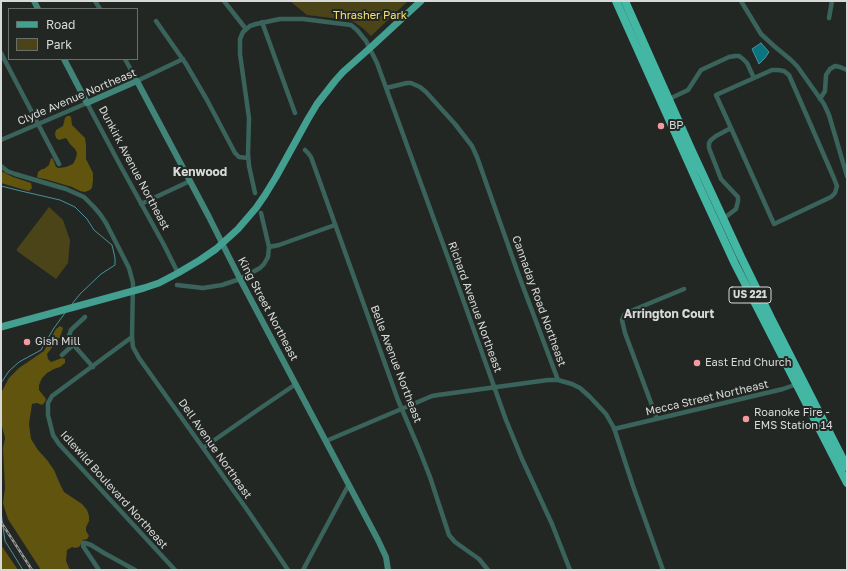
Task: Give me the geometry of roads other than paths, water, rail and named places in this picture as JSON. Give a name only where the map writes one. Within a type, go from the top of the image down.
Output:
[{"type":"highway","name":"US 221","points":[[616,1],[666,101]]},
{"type":"highway","name":"US 221","points":[[625,1],[666,101],[757,308],[847,466]]},
{"type":"highway","name":"US 221","points":[[799,382],[846,478]]},
{"type":"main road","points":[[1,327],[133,292],[178,273],[206,256],[248,218],[276,177],[308,119],[325,94],[343,72],[421,1]]},
{"type":"street","points":[[224,1],[246,29],[241,36],[240,48],[249,118],[248,158],[255,193]]},
{"type":"street","points":[[741,1],[761,34],[791,60],[824,104],[829,115],[847,176]]},
{"type":"street","points":[[829,18],[832,1]]},
{"type":"street","name":"Richard Avenue Northeast","points":[[246,29],[262,22],[280,19],[312,19],[350,26],[366,41],[377,63],[494,388],[570,570]]},
{"type":"street","points":[[156,21],[183,59],[198,84],[235,153],[238,156],[248,158]]},
{"type":"street","points":[[262,22],[295,114]]},
{"type":"street","points":[[1,53],[59,164]]},
{"type":"street","points":[[666,101],[688,90],[701,70],[729,57],[740,56],[743,58],[754,78]]},
{"type":"street","name":"Clyde Avenue Northeast","points":[[1,140],[144,79],[183,59]]},
{"type":"street","name":"Dunkirk Avenue Northeast","points":[[65,60],[178,273]]},
{"type":"street","name":"King Street Northeast","points":[[126,60],[383,550],[386,557],[388,570]]},
{"type":"street","points":[[820,99],[825,91],[826,75],[830,69],[835,66],[847,70]]},
{"type":"street","points":[[772,70],[784,71],[789,75],[834,176],[836,186],[834,193],[831,197],[774,224],[731,128],[716,95],[772,70]]},
{"type":"street","name":"Cannaday Road Northeast","points":[[386,88],[407,83],[420,87],[455,124],[472,146],[558,380],[572,384],[586,393],[606,414],[614,429],[663,570]]},
{"type":"street","points":[[720,221],[736,209],[738,196],[721,179],[709,148],[709,144],[716,136],[731,128]]},
{"type":"street","name":"Belle Avenue Northeast","points":[[305,150],[311,157],[402,409],[422,456],[449,535],[455,542],[480,559],[488,570]]},
{"type":"street","points":[[1,166],[7,171],[15,174],[74,192],[89,201],[100,214],[129,268],[132,278],[132,337]]},
{"type":"street","points":[[141,204],[190,182]]},
{"type":"street","points":[[177,285],[195,288],[210,288],[227,284],[257,270],[264,264],[268,257],[269,247],[261,213]]},
{"type":"street","points":[[269,247],[279,245],[335,225]]},
{"type":"street","points":[[657,419],[622,324],[622,320],[626,313],[684,289]]},
{"type":"street","points":[[84,317],[70,333],[69,339],[92,367]]},
{"type":"street","name":"Idlewild Boulevard Northeast","points":[[132,337],[52,396],[48,408],[48,415],[53,435],[56,440],[175,570]]},
{"type":"street","name":"Dell Avenue Northeast","points":[[132,337],[135,352],[288,570]]},
{"type":"street","points":[[62,355],[73,345]]},
{"type":"street","points":[[326,441],[432,396],[548,380],[558,380]]},
{"type":"street","name":"Mecca Street Northeast","points":[[614,429],[783,389],[799,382]]},
{"type":"street","points":[[203,448],[296,384]]},
{"type":"street","points":[[303,570],[349,484]]},
{"type":"street","points":[[99,570],[85,549],[83,545],[85,542],[135,570]]},
{"type":"water","points":[[761,43],[769,52],[759,64],[752,49]]},
{"type":"waterway","points":[[1,186],[60,200],[75,207],[87,219],[94,230],[112,245],[115,265],[101,274],[72,304]]},
{"type":"waterway","points":[[1,383],[9,371],[19,362],[41,350],[65,313]]},
{"type":"waterway","points":[[1,512],[5,541],[23,570]]},
{"type":"railway","points":[[1,522],[32,570]]},
{"type":"place","name":"BP","points":[[661,126]]},
{"type":"place","name":"Gish Mill","points":[[27,342]]},
{"type":"place","name":"East End Church","points":[[697,363]]},
{"type":"place","name":"Roanoke Fire - EMS Station 14","points":[[746,419]]},
{"type":"district","name":"Kenwood","points":[[200,172]]},
{"type":"district","name":"Arrington Court","points":[[669,314]]},
{"type":"park label","name":"Thrasher Park","points":[[370,16]]}]
